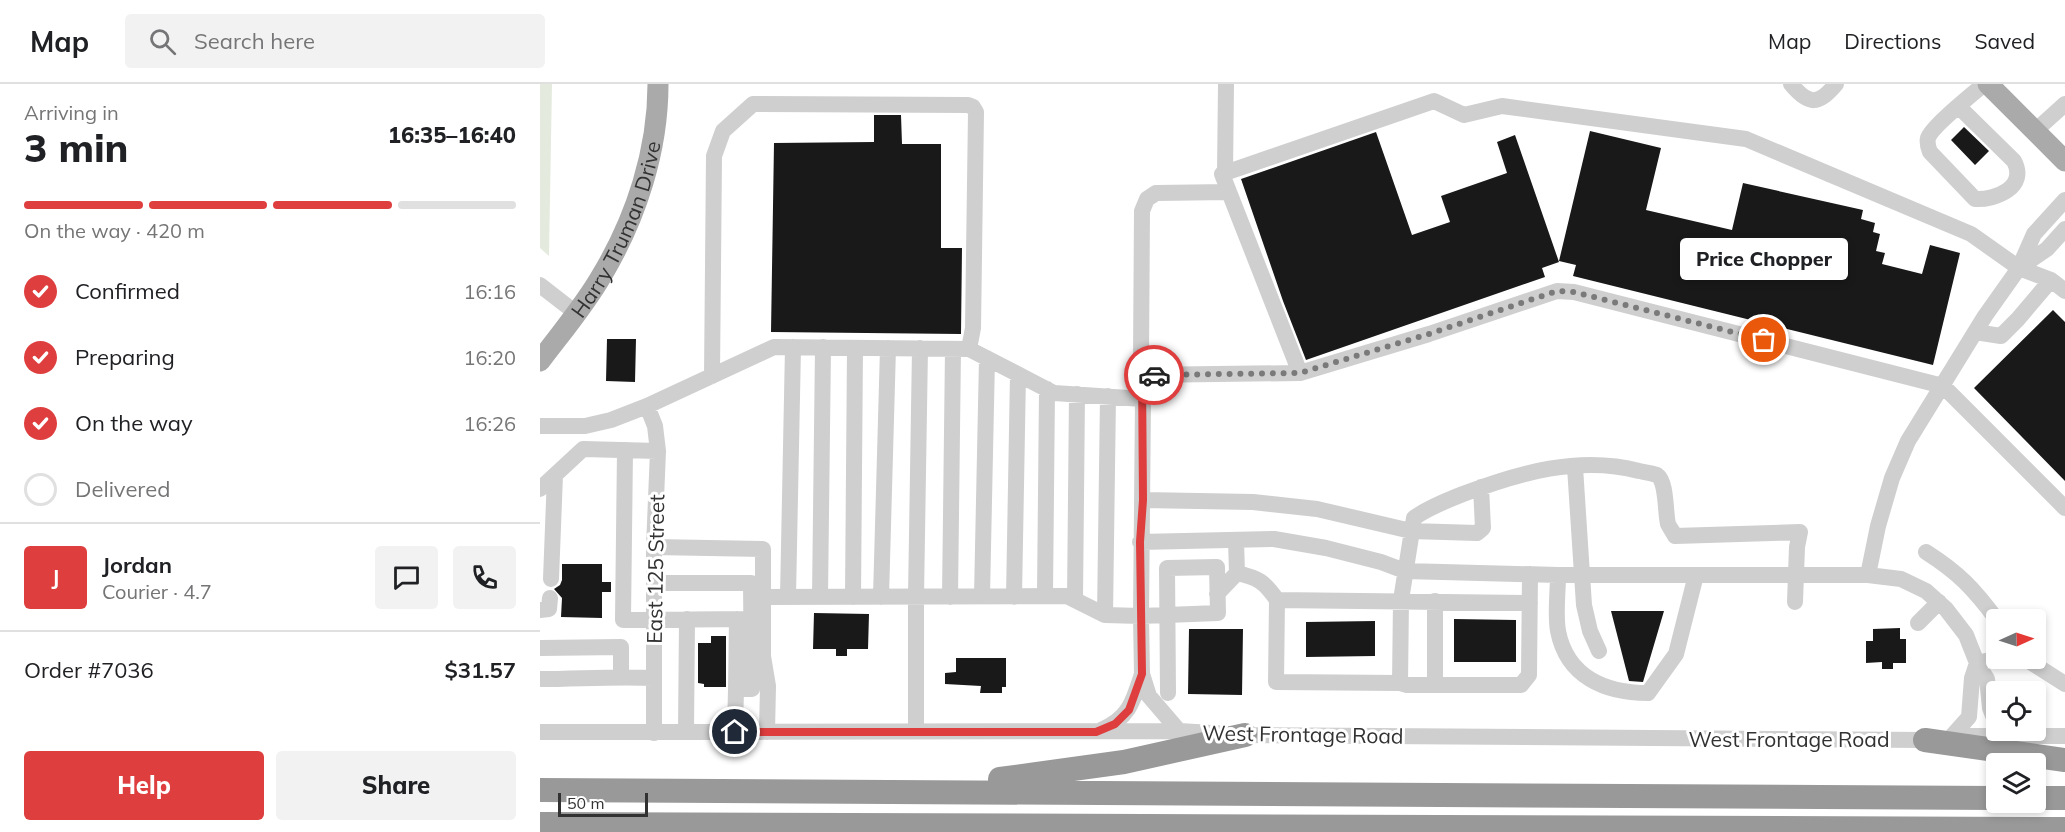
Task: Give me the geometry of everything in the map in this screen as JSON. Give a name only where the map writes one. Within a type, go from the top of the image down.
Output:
[{"type":"highway","points":[[930,791],[1124,762],[1245,735]]},
{"type":"highway","points":[[1925,740],[2065,760]]},
{"type":"highway","points":[[540,789],[1986,798]]},
{"type":"highway","points":[[2046,798],[2065,798]]},
{"type":"highway","points":[[540,824],[959,829],[2065,829]]},
{"type":"main road","name":"Harry Truman Drive","points":[[540,361],[602,276],[631,217],[644,180],[655,132],[658,84]]},
{"type":"main road","points":[[1988,84],[2065,161]]},
{"type":"street","points":[[1226,84],[1225,173],[1222,174],[1300,373]]},
{"type":"street","points":[[1791,84],[1807,99],[1813,101],[1826,96],[1836,84]]},
{"type":"street","points":[[1803,84],[1811,89],[1825,84]]},
{"type":"street","points":[[1959,106],[2014,161],[2018,169],[2013,186],[1989,199],[1975,199],[1930,152],[1928,146],[1928,138],[1932,131],[1959,106],[1984,84]]},
{"type":"street","points":[[1225,173],[1434,101],[1464,115],[1502,106],[1746,139],[1971,234],[2019,268],[2051,280],[2065,291]]},
{"type":"street","points":[[2036,132],[2065,104]]},
{"type":"street","points":[[712,376],[714,156],[723,131],[753,105],[956,105],[973,107],[976,112],[973,328],[961,349],[950,597]]},
{"type":"street","points":[[1179,731],[1149,696],[1142,674],[1140,542],[1143,500],[1142,211],[1147,199],[1155,193],[1229,192]]},
{"type":"street","points":[[1868,575],[1878,526],[1892,478],[1908,441],[2019,268],[2034,234],[2065,200]]},
{"type":"street","points":[[2019,268],[2047,249],[2065,229]]},
{"type":"street","points":[[1976,333],[2001,336],[2018,320],[2051,280]]},
{"type":"street","points":[[540,285],[576,313]]},
{"type":"street","points":[[1142,375],[1300,373],[1429,334],[1557,291],[1574,292],[1943,386],[2065,508]]},
{"type":"street","points":[[540,426],[585,426],[611,420],[647,406],[774,347],[961,349],[987,358],[1054,393],[1143,399]]},
{"type":"street","points":[[788,597],[793,347]]},
{"type":"street","points":[[820,597],[824,347]]},
{"type":"street","points":[[853,597],[855,348]]},
{"type":"street","points":[[881,597],[888,348]]},
{"type":"street","points":[[916,731],[920,348]]},
{"type":"street","points":[[982,597],[987,358]]},
{"type":"street","points":[[1014,597],[1018,374]]},
{"type":"street","points":[[1045,597],[1047,389]]},
{"type":"street","points":[[1075,600],[1077,394]]},
{"type":"street","points":[[1105,615],[1108,396]]},
{"type":"street","name":"East 125 Street","points":[[647,406],[654,426],[658,450],[654,547],[654,732]]},
{"type":"street","points":[[540,489],[583,449],[658,450]]},
{"type":"street","points":[[625,450],[622,620],[745,619]]},
{"type":"street","points":[[1575,467],[1584,605],[1590,631],[1599,651]]},
{"type":"street","points":[[1400,683],[1401,600],[1414,518],[1426,509],[1513,476],[1549,469],[1623,467],[1657,476],[1662,482],[1668,523],[1675,536],[1800,532],[1795,602]]},
{"type":"street","points":[[547,570],[555,475]]},
{"type":"street","points":[[1143,500],[1253,502],[1317,509],[1411,531],[1477,533],[1483,528],[1481,487]]},
{"type":"street","points":[[1140,542],[1284,540],[1381,562],[1405,571],[1558,575],[1868,575],[1901,579],[1926,591],[1947,609],[1966,635],[1987,681]]},
{"type":"street","points":[[1217,594],[1236,573],[1236,541]]},
{"type":"street","points":[[654,547],[763,549],[764,656],[735,732]]},
{"type":"street","points":[[1926,552],[1953,569],[1977,593],[1989,609]]},
{"type":"street","points":[[763,597],[1067,596],[1105,615],[1141,616],[1167,615],[1218,613],[1217,567],[1167,568],[1167,615],[1168,693]]},
{"type":"street","points":[[1236,573],[1257,578],[1265,584],[1277,600],[1276,682],[1400,683],[1407,685],[1521,685],[1529,675],[1530,574]]},
{"type":"street","points":[[1558,575],[1558,629],[1563,647],[1573,665],[1588,680],[1610,689],[1629,693],[1648,693],[1676,654],[1696,575]]},
{"type":"street","points":[[654,584],[751,583],[745,619],[752,689],[767,732]]},
{"type":"street","points":[[1277,600],[1530,603]]},
{"type":"street","points":[[1435,601],[1435,684]]},
{"type":"street","points":[[1918,623],[1939,602]]},
{"type":"street","points":[[686,732],[687,619]]},
{"type":"street","points":[[540,649],[621,647],[621,677]]},
{"type":"street","points":[[1977,663],[1986,661]]},
{"type":"street","points":[[1952,736],[1969,717],[1972,678],[1977,663]]},
{"type":"street","points":[[2041,669],[2065,684]]},
{"type":"street","points":[[1096,732],[1115,724],[1129,710],[1142,674]]},
{"type":"street","points":[[540,679],[654,678]]},
{"type":"street","name":"West Frontage Road","points":[[540,732],[1179,731],[1245,735],[1925,740],[1986,734]]},
{"type":"street","name":"West Frontage Road","points":[[2046,735],[2065,736]]},
{"type":"shaded area","points":[[540,84],[552,84],[549,256],[540,248]]},
{"type":"building","points":[[874,115],[901,115],[902,144],[941,144],[941,248],[962,248],[961,334],[771,332],[774,143],[874,142]]},
{"type":"building","points":[[1964,127],[1989,151],[1975,165],[1951,140]]},
{"type":"building","points":[[1590,131],[1661,148],[1646,210],[1732,230],[1743,183],[1863,210],[1861,219],[1875,223],[1873,232],[1880,234],[1876,251],[1885,253],[1882,264],[1922,274],[1930,245],[1960,253],[1933,365],[1573,276],[1576,265],[1559,261]]},
{"type":"building","points":[[1376,132],[1412,235],[1450,222],[1441,196],[1507,173],[1497,142],[1515,135],[1559,262],[1542,268],[1545,277],[1306,360],[1241,179]]},
{"type":"building","points":[[2053,310],[2065,322],[2065,481],[1974,388]]},
{"type":"building","points":[[607,339],[636,339],[635,382],[606,381]]},
{"type":"building","points":[[562,564],[602,564],[602,582],[611,582],[611,592],[602,592],[602,618],[561,617],[562,598],[554,589],[560,585],[562,580]]},
{"type":"building","points":[[1611,611],[1664,611],[1643,682],[1629,681]]},
{"type":"building","points":[[814,613],[869,614],[868,649],[847,649],[847,656],[836,656],[836,649],[813,649]]},
{"type":"building","points":[[1454,619],[1516,620],[1516,662],[1454,662]]},
{"type":"building","points":[[1375,621],[1375,656],[1306,657],[1306,622]]},
{"type":"building","points":[[1900,628],[1900,639],[1906,639],[1906,663],[1893,663],[1893,669],[1882,669],[1882,662],[1866,663],[1866,641],[1873,641],[1873,629]]},
{"type":"building","points":[[1189,629],[1243,629],[1242,695],[1188,694]]},
{"type":"building","points":[[711,636],[726,636],[726,687],[704,687],[704,684],[698,683],[698,643],[711,643]]},
{"type":"building","points":[[956,658],[1006,658],[1006,687],[1002,687],[1002,693],[980,693],[981,686],[945,684],[945,673],[956,672]]},
{"type":"way so far","points":[[1154,375],[1300,373],[1429,334],[1557,291],[1574,292],[1764,340]]},
{"type":"place","name":"Price Chopper","points":[[1764,340]]},
{"type":"route","points":[[735,732],[1096,732],[1115,724],[1129,710],[1142,674],[1140,542],[1143,500],[1142,375],[1154,375]]}]
